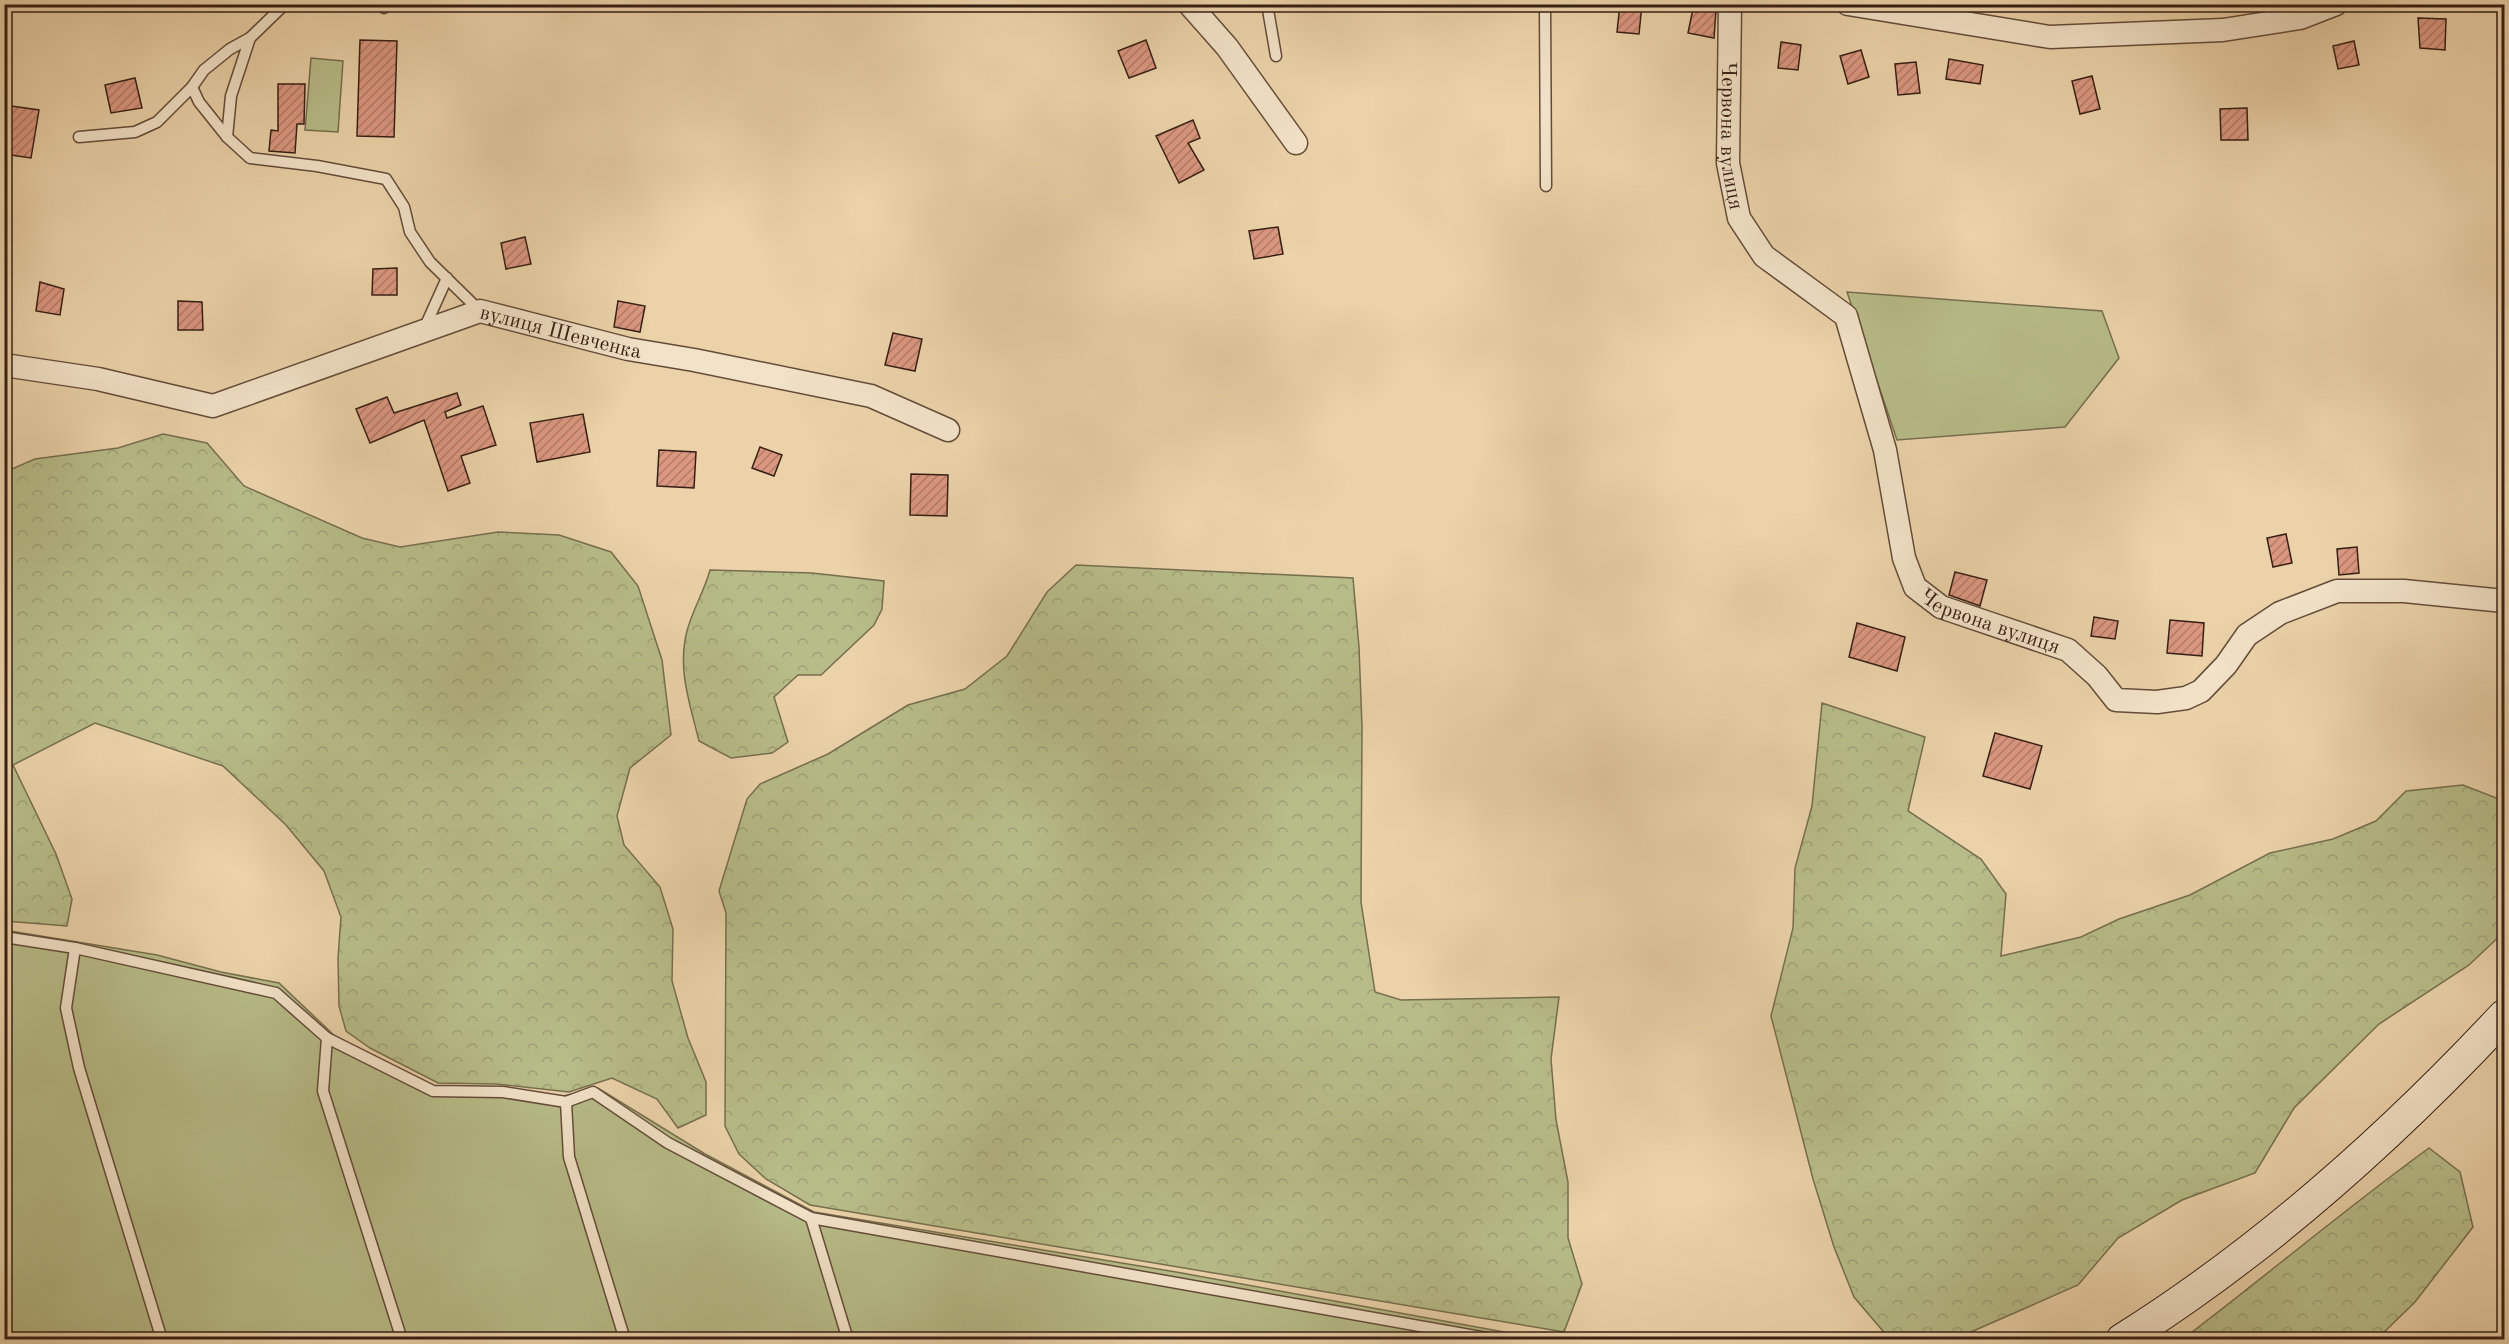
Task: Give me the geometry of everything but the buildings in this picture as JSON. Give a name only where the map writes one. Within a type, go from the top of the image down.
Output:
[{"type":"street","points":[[1189,4],[1227,47],[1296,143]]},
{"type":"street","name":"Червона вулиця","points":[[1730,4],[1728,163],[1739,218],[1764,256],[1846,316],[1885,450],[1904,558],[1915,587],[1941,607],[2068,650],[2097,676],[2116,700],[2157,702],[2186,698],[2201,691],[2226,665],[2247,635],[2280,613],[2337,591],[2404,591],[2505,601]]},
{"type":"street","points":[[1848,4],[2050,37],[2223,30],[2300,18],[2336,4]]},
{"type":"street","name":"вулиця Шевченка","points":[[4,365],[98,379],[213,406],[480,310],[628,349],[872,396],[948,430]]},
{"type":"street","points":[[2122,1340],[2163,1314],[2354,1166],[2446,1078],[2505,1016]]},
{"type":"lane","points":[[79,137],[135,132],[157,122],[192,87],[204,70],[231,49],[250,38],[285,4]]},
{"type":"lane","points":[[1267,4],[1276,57]]},
{"type":"lane","points":[[1545,4],[1546,186]]},
{"type":"lane","points":[[227,136],[231,96],[250,38]]},
{"type":"lane","points":[[192,87],[208,114],[250,158],[317,166],[386,179],[404,207],[410,232],[430,262],[480,310]]},
{"type":"lane","points":[[423,332],[447,278]]},
{"type":"lane","points":[[4,937],[75,948],[276,993],[327,1038],[433,1091],[503,1092],[566,1102],[593,1092],[668,1143],[811,1218],[1498,1340]]},
{"type":"lane","points":[[75,948],[66,1008],[79,1068],[162,1340]]},
{"type":"lane","points":[[327,1038],[323,1091],[402,1340]]},
{"type":"lane","points":[[566,1102],[569,1157],[625,1340]]},
{"type":"lane","points":[[811,1218],[848,1340]]},
{"type":"green space","points":[[311,58],[343,61],[338,132],[305,130]]},
{"type":"green space","points":[[1847,292],[2102,311],[2119,358],[2065,427],[1897,440]]},
{"type":"green space","points":[[163,434],[207,443],[244,486],[362,538],[400,547],[498,532],[559,535],[611,552],[638,586],[662,660],[671,735],[630,768],[617,816],[624,845],[660,887],[673,929],[672,981],[688,1038],[706,1082],[706,1115],[678,1128],[657,1099],[612,1078],[569,1092],[496,1084],[438,1083],[370,1048],[346,1031],[339,1006],[338,958],[341,917],[324,871],[286,825],[223,766],[95,723],[13,765],[56,854],[72,899],[67,926],[5,921],[5,472],[35,459],[118,448]]},
{"type":"green space","points":[[1076,565],[1353,578],[1359,647],[1362,727],[1361,902],[1375,992],[1401,1000],[1559,997],[1551,1059],[1556,1120],[1568,1182],[1568,1238],[1582,1284],[1564,1332],[810,1205],[766,1179],[739,1154],[725,1126],[726,913],[719,891],[747,799],[760,784],[828,754],[908,705],[965,689],[1007,656],[1047,592]]},
{"type":"green space","points":[[710,570],[812,573],[884,581],[882,609],[874,625],[821,675],[798,675],[774,697],[788,742],[772,753],[731,758],[699,741],[686,686],[683,659],[689,624]]},
{"type":"green space","points":[[1822,703],[1925,737],[1908,811],[1981,859],[2006,894],[2001,956],[2081,937],[2119,919],[2190,895],[2270,853],[2333,839],[2376,821],[2406,791],[2463,785],[2504,801],[2504,932],[2469,965],[2379,1024],[2294,1108],[2255,1173],[2182,1200],[2118,1238],[2078,1285],[1955,1339],[1888,1337],[1854,1297],[1834,1247],[1813,1179],[1771,1016],[1793,928],[1795,868],[1812,806]]},
{"type":"green space","points":[[4,930],[157,955],[221,972],[279,983],[338,1039],[434,1088],[559,1097],[598,1088],[705,1154],[814,1212],[1176,1272],[1542,1339],[5,1339]]},
{"type":"green space","points":[[2429,1148],[2460,1172],[2473,1227],[2415,1302],[2377,1339],[2183,1339],[2367,1195]]}]
